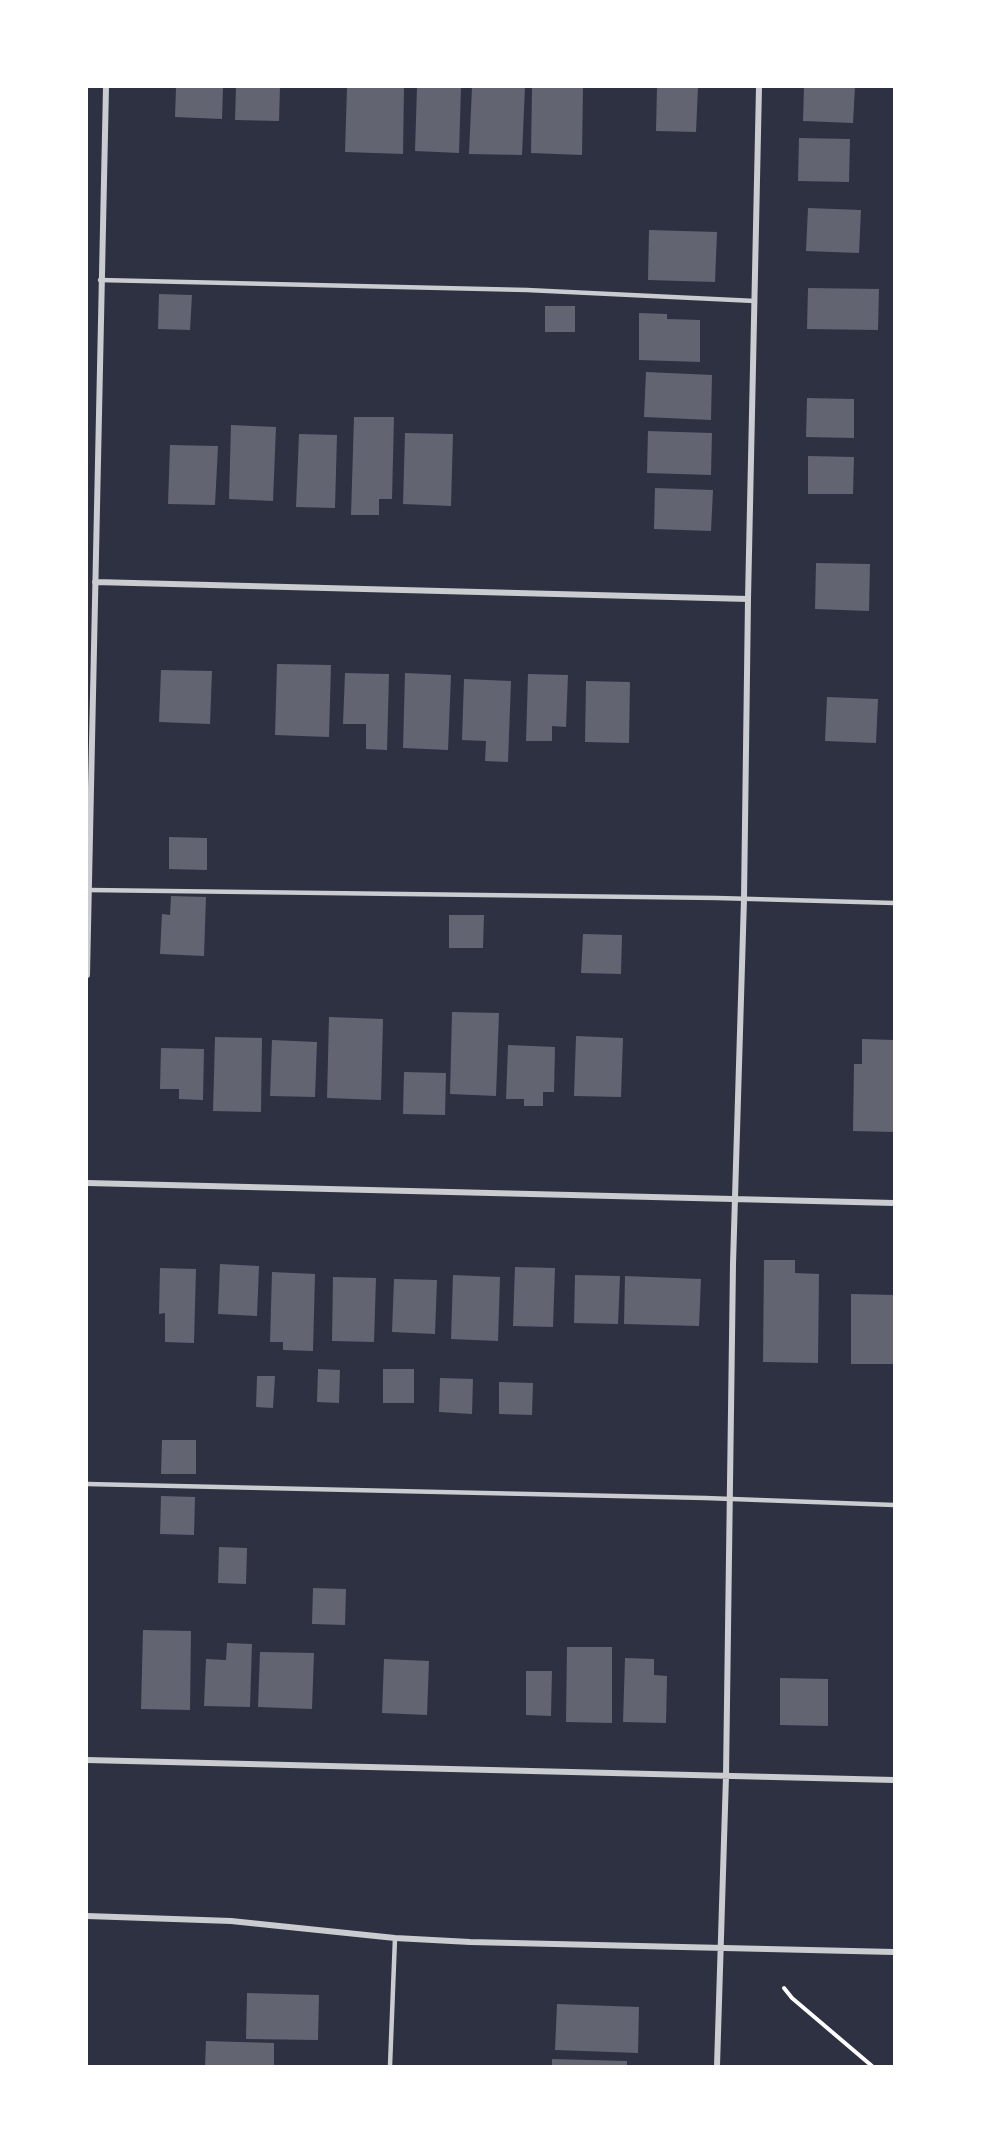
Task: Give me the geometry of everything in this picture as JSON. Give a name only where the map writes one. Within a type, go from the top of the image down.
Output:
[{"type":"street","points":[[87,975],[100,280],[106,87]]},
{"type":"street","points":[[717,2066],[726,1776],[734,1200],[744,899],[759,87]]},
{"type":"street","points":[[95,582],[748,599]]},
{"type":"street","points":[[87,1183],[894,1203]]},
{"type":"street","points":[[87,1760],[894,1780]]},
{"type":"street","points":[[87,1916],[231,1921],[394,1938],[470,1942],[894,1952]]},
{"type":"lane","points":[[100,280],[526,290],[755,301]]},
{"type":"lane","points":[[89,890],[894,903]]},
{"type":"lane","points":[[87,1484],[894,1505]]},
{"type":"lane","points":[[390,2066],[394,1938]]},
{"type":"path","points":[[784,1988],[792,1998],[872,2066]]},
{"type":"building","points":[[176,87],[223,87],[222,119],[175,117]]},
{"type":"building","points":[[236,87],[280,87],[279,121],[235,120]]},
{"type":"building","points":[[347,87],[404,87],[403,154],[345,152]]},
{"type":"building","points":[[417,87],[461,87],[459,153],[415,151]]},
{"type":"building","points":[[472,87],[525,87],[522,155],[469,154]]},
{"type":"building","points":[[532,87],[583,87],[582,155],[531,153]]},
{"type":"building","points":[[657,87],[698,87],[696,132],[656,131]]},
{"type":"building","points":[[804,87],[855,87],[853,123],[803,121]]},
{"type":"building","points":[[799,138],[850,139],[849,182],[798,181]]},
{"type":"building","points":[[808,208],[861,210],[859,253],[806,251]]},
{"type":"building","points":[[649,230],[717,232],[715,282],[648,280]]},
{"type":"building","points":[[808,288],[879,289],[878,330],[807,329]]},
{"type":"building","points":[[159,294],[192,295],[190,330],[158,329]]},
{"type":"building","points":[[545,306],[575,306],[575,332],[545,332]]},
{"type":"building","points":[[639,313],[667,314],[667,319],[700,320],[700,362],[639,360]]},
{"type":"building","points":[[646,372],[712,375],[711,420],[644,417]]},
{"type":"building","points":[[807,398],[854,399],[854,438],[806,437]]},
{"type":"building","points":[[354,417],[394,417],[392,499],[379,499],[379,515],[351,515]]},
{"type":"building","points":[[231,425],[276,427],[273,501],[229,499]]},
{"type":"building","points":[[648,431],[712,433],[711,475],[647,473]]},
{"type":"building","points":[[405,433],[453,434],[451,506],[403,504]]},
{"type":"building","points":[[299,434],[337,435],[335,508],[296,507]]},
{"type":"building","points":[[170,445],[218,446],[215,505],[168,504]]},
{"type":"building","points":[[808,456],[854,457],[853,494],[808,494]]},
{"type":"building","points":[[655,488],[713,490],[711,531],[654,529]]},
{"type":"building","points":[[816,563],[870,564],[869,611],[815,609]]},
{"type":"building","points":[[277,664],[331,665],[329,737],[275,735]]},
{"type":"building","points":[[161,670],[212,671],[210,724],[159,722]]},
{"type":"building","points":[[345,673],[389,674],[387,750],[366,749],[366,724],[343,724]]},
{"type":"building","points":[[405,673],[451,675],[448,750],[403,748]]},
{"type":"building","points":[[528,674],[568,675],[566,727],[552,726],[552,741],[526,741]]},
{"type":"building","points":[[464,679],[511,681],[508,762],[485,761],[486,741],[462,740]]},
{"type":"building","points":[[586,681],[630,682],[629,743],[585,742]]},
{"type":"building","points":[[827,697],[878,699],[876,743],[825,741]]},
{"type":"building","points":[[169,837],[207,838],[207,870],[169,869]]},
{"type":"building","points":[[171,896],[206,897],[204,956],[160,954],[162,914],[170,915]]},
{"type":"building","points":[[449,915],[484,915],[483,948],[449,948]]},
{"type":"building","points":[[583,934],[622,935],[621,974],[581,973]]},
{"type":"building","points":[[452,1012],[499,1013],[496,1096],[450,1094]]},
{"type":"building","points":[[329,1017],[383,1019],[381,1100],[327,1098]]},
{"type":"building","points":[[576,1036],[623,1038],[621,1097],[574,1096]]},
{"type":"building","points":[[215,1037],[262,1038],[261,1112],[213,1111]]},
{"type":"building","points":[[862,1039],[894,1040],[894,1132],[853,1131],[854,1064],[862,1064]]},
{"type":"building","points":[[272,1040],[317,1042],[315,1097],[270,1096]]},
{"type":"building","points":[[508,1045],[555,1047],[554,1092],[543,1092],[543,1106],[524,1106],[524,1099],[506,1099]]},
{"type":"building","points":[[161,1048],[204,1049],[203,1100],[179,1099],[179,1089],[160,1089]]},
{"type":"building","points":[[404,1072],[446,1073],[445,1115],[403,1114]]},
{"type":"building","points":[[764,1260],[795,1260],[795,1273],[819,1274],[818,1363],[763,1362]]},
{"type":"building","points":[[220,1264],[259,1266],[257,1316],[218,1314]]},
{"type":"building","points":[[515,1267],[555,1268],[553,1327],[513,1326]]},
{"type":"building","points":[[160,1268],[196,1269],[194,1343],[165,1342],[165,1313],[159,1314]]},
{"type":"building","points":[[272,1272],[315,1274],[313,1351],[283,1350],[283,1342],[270,1342]]},
{"type":"building","points":[[453,1275],[500,1277],[498,1341],[451,1339]]},
{"type":"building","points":[[575,1275],[620,1276],[618,1324],[574,1323]]},
{"type":"building","points":[[625,1276],[701,1279],[699,1326],[624,1324]]},
{"type":"building","points":[[333,1277],[376,1278],[374,1342],[332,1341]]},
{"type":"building","points":[[394,1279],[437,1280],[435,1334],[392,1332]]},
{"type":"building","points":[[851,1294],[894,1295],[894,1364],[851,1364]]},
{"type":"building","points":[[318,1369],[340,1370],[339,1403],[317,1402]]},
{"type":"building","points":[[383,1369],[414,1369],[414,1403],[383,1403]]},
{"type":"building","points":[[257,1376],[275,1376],[273,1408],[256,1407]]},
{"type":"building","points":[[440,1378],[473,1379],[472,1414],[439,1412]]},
{"type":"building","points":[[499,1382],[533,1383],[532,1415],[499,1414]]},
{"type":"building","points":[[162,1440],[196,1440],[196,1474],[161,1474]]},
{"type":"building","points":[[161,1496],[195,1497],[194,1535],[160,1534]]},
{"type":"building","points":[[219,1547],[247,1548],[246,1584],[218,1583]]},
{"type":"building","points":[[313,1588],[346,1589],[345,1625],[312,1624]]},
{"type":"building","points":[[143,1630],[191,1631],[190,1710],[141,1709]]},
{"type":"building","points":[[227,1643],[252,1644],[250,1707],[204,1706],[206,1659],[226,1660]]},
{"type":"building","points":[[567,1647],[612,1647],[612,1723],[566,1722]]},
{"type":"building","points":[[260,1652],[314,1653],[312,1709],[258,1707]]},
{"type":"building","points":[[625,1658],[654,1659],[654,1675],[667,1676],[666,1723],[623,1722]]},
{"type":"building","points":[[384,1659],[429,1661],[427,1715],[382,1713]]},
{"type":"building","points":[[526,1671],[552,1671],[551,1716],[526,1715]]},
{"type":"building","points":[[780,1678],[828,1679],[828,1726],[780,1725]]},
{"type":"building","points":[[247,1993],[319,1995],[318,2040],[246,2039]]},
{"type":"building","points":[[557,2004],[639,2007],[638,2053],[555,2050]]},
{"type":"building","points":[[206,2041],[274,2043],[274,2066],[205,2066]]},
{"type":"building","points":[[552,2059],[627,2061],[627,2066],[552,2066]]}]
